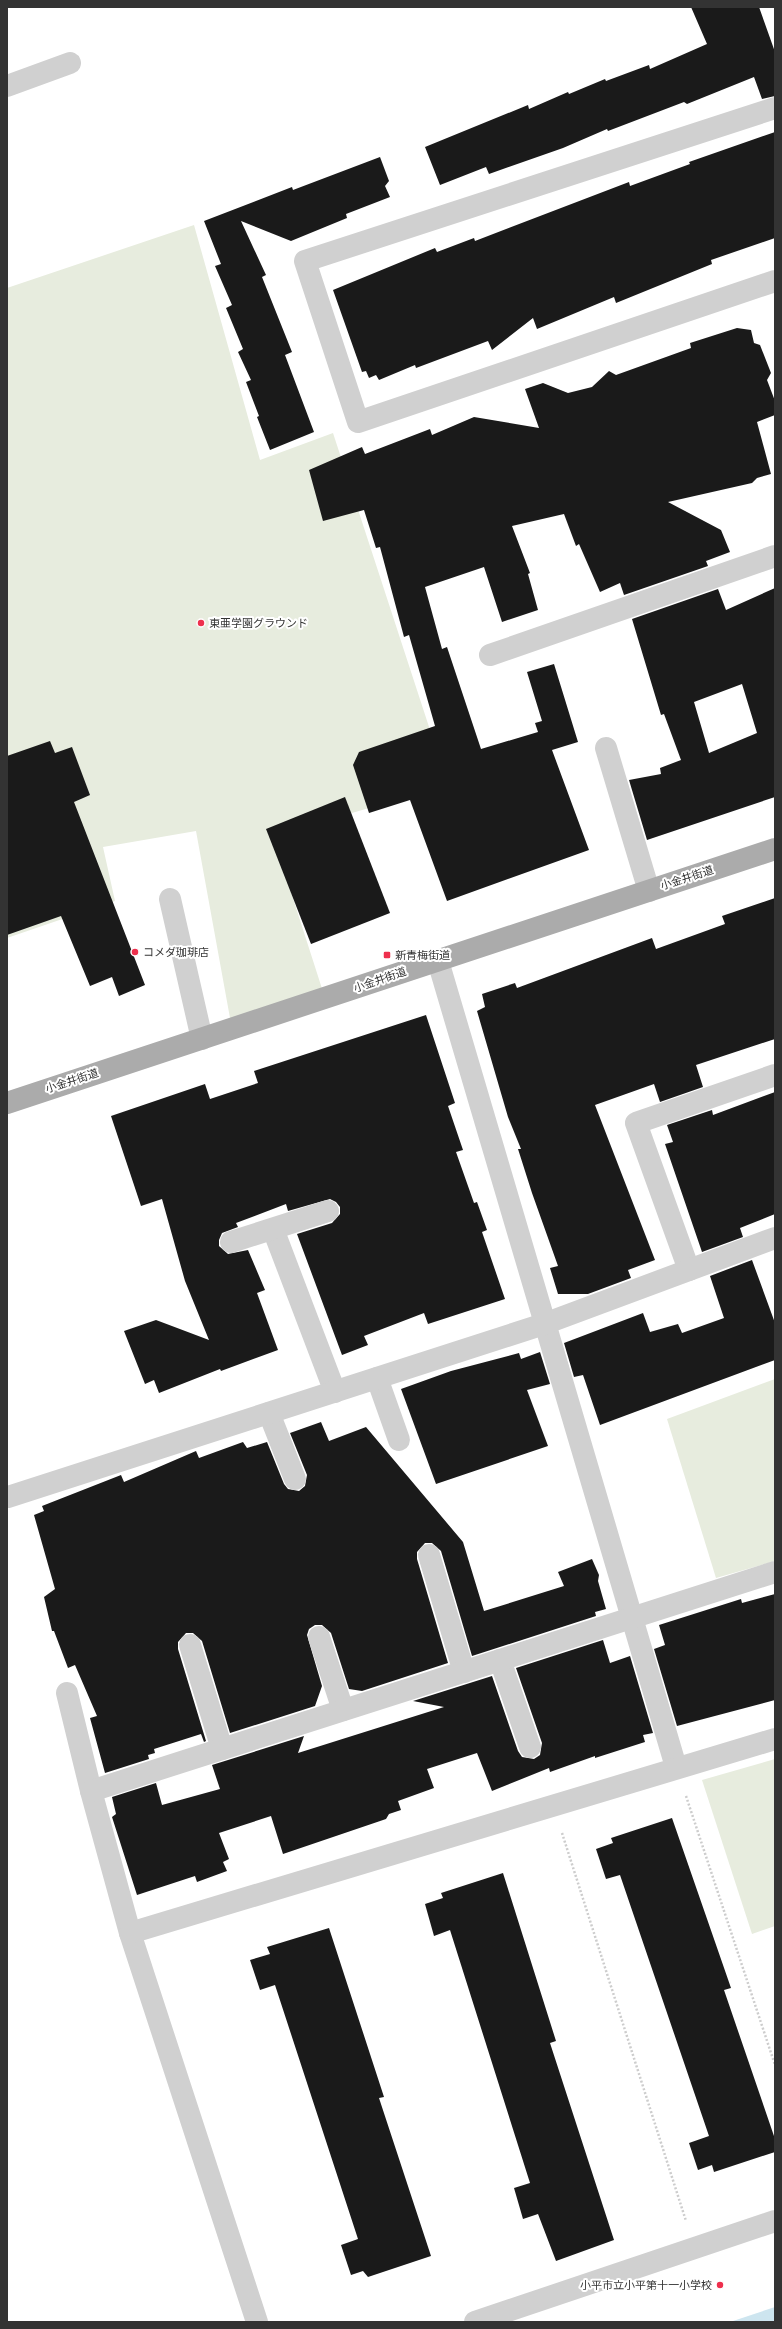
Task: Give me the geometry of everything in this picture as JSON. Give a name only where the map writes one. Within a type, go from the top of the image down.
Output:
[{"type":"main road","name":"小金井街道","points":[[7,1103],[775,849]]},
{"type":"street","points":[[7,86],[70,63]]},
{"type":"street","points":[[775,108],[305,260],[358,422],[775,281]]},
{"type":"street","points":[[490,655],[775,556]]},
{"type":"street","points":[[606,748],[649,890]]},
{"type":"street","points":[[170,899],[202,1039]]},
{"type":"street","points":[[438,960],[544,1324],[633,1618],[676,1767]]},
{"type":"street","points":[[688,1270],[636,1123],[775,1075]]},
{"type":"street","points":[[231,1242],[328,1211]]},
{"type":"street","points":[[273,1229],[335,1392]]},
{"type":"street","points":[[8,1497],[544,1324],[775,1238]]},
{"type":"street","points":[[376,1378],[399,1440]]},
{"type":"street","points":[[269,1413],[296,1479]]},
{"type":"street","points":[[429,1555],[464,1672]]},
{"type":"street","points":[[91,1791],[775,1572]]},
{"type":"street","points":[[318,1637],[342,1710]]},
{"type":"street","points":[[190,1645],[222,1749]]},
{"type":"street","points":[[500,1660],[530,1747]]},
{"type":"street","points":[[67,1693],[91,1791],[130,1933],[257,2322]]},
{"type":"street","points":[[130,1933],[676,1767],[775,1739]]},
{"type":"street","points":[[475,2322],[775,2221]]},
{"type":"path","points":[[676,1767],[775,2065]]},
{"type":"path","points":[[553,1804],[694,2248]]},
{"type":"shaded area","name":"東亜学園グラウンド","points":[[194,225],[260,460],[333,433],[448,785],[273,836],[325,998],[232,1029],[196,831],[103,847],[115,901],[7,938],[7,288]]},
{"type":"shaded area","points":[[775,1379],[775,1561],[716,1578],[667,1419]]},
{"type":"shaded area","points":[[775,1759],[775,1926],[752,1934],[702,1780]]},
{"type":"water","points":[[775,2307],[775,2322],[730,2322]]},
{"type":"building","points":[[691,7],[759,7],[775,52],[775,96],[762,99],[754,77],[687,104],[684,102],[608,131],[607,129],[563,148],[489,174],[486,167],[440,185],[425,147],[528,105],[529,109],[568,92],[569,94],[605,79],[606,81],[649,65],[650,69],[707,44]]},
{"type":"building","points":[[775,132],[775,238],[711,260],[712,264],[616,303],[614,297],[537,329],[533,318],[492,350],[488,341],[416,368],[415,365],[379,380],[376,375],[369,378],[366,371],[362,372],[333,290],[435,248],[437,252],[474,238],[475,241],[629,182],[630,186],[690,164],[689,162]]},
{"type":"building","points":[[380,157],[389,181],[385,186],[390,197],[346,214],[347,218],[291,241],[241,221],[266,275],[262,277],[292,352],[285,355],[314,432],[270,450],[257,417],[259,416],[246,382],[251,380],[238,352],[243,349],[226,308],[232,305],[215,266],[221,264],[204,221],[292,187],[293,190]]},
{"type":"building","points":[[737,328],[751,330],[754,343],[760,345],[771,373],[767,380],[775,401],[775,415],[757,422],[771,474],[757,478],[752,483],[668,502],[721,530],[730,552],[706,561],[708,566],[624,595],[620,583],[600,592],[579,544],[576,546],[564,514],[512,526],[530,573],[528,574],[538,610],[502,622],[484,567],[425,587],[442,649],[447,647],[481,749],[538,732],[535,723],[542,721],[527,672],[554,664],[578,742],[552,750],[589,850],[447,901],[410,800],[369,813],[353,765],[359,752],[435,726],[409,635],[404,637],[380,547],[376,548],[364,510],[323,521],[309,470],[362,447],[365,454],[430,429],[432,435],[474,417],[539,428],[525,389],[543,383],[568,393],[592,387],[609,371],[616,375],[691,348],[690,343]]},
{"type":"building","points":[[775,588],[775,797],[647,840],[629,780],[661,774],[660,768],[681,760],[664,714],[661,715],[632,619],[718,589],[726,610]],"holes":[[[742,684],[757,733],[709,753],[694,702]]]},
{"type":"building","points":[[50,741],[55,753],[72,747],[90,795],[74,802],[145,985],[119,996],[112,977],[90,986],[61,916],[7,935],[7,756]]},
{"type":"building","points":[[345,797],[390,913],[311,944],[266,829]]},
{"type":"building","points":[[775,898],[775,1039],[696,1065],[703,1087],[660,1102],[654,1084],[595,1105],[655,1260],[628,1270],[631,1278],[588,1294],[558,1294],[550,1268],[558,1266],[518,1149],[521,1149],[508,1117],[477,1011],[485,1007],[482,994],[515,983],[517,988],[652,938],[656,949],[725,924],[722,916]]},
{"type":"building","points":[[426,1015],[455,1103],[448,1106],[463,1150],[456,1152],[474,1203],[477,1202],[487,1230],[482,1232],[505,1299],[428,1324],[424,1313],[364,1336],[368,1345],[342,1355],[297,1234],[332,1223],[340,1214],[340,1207],[336,1202],[330,1199],[288,1211],[286,1204],[236,1223],[238,1227],[222,1233],[219,1240],[219,1246],[228,1254],[248,1250],[265,1290],[257,1293],[278,1350],[221,1371],[220,1369],[159,1393],[154,1380],[145,1384],[124,1331],[156,1320],[209,1340],[185,1281],[162,1199],[141,1206],[111,1116],[205,1084],[210,1099],[258,1083],[254,1071]]},
{"type":"building","points":[[775,1092],[775,1214],[740,1228],[743,1237],[702,1252],[665,1144],[673,1142],[667,1125],[712,1110],[713,1115]]},
{"type":"building","points":[[752,1260],[775,1323],[775,1360],[600,1425],[583,1375],[574,1377],[564,1343],[643,1313],[650,1332],[678,1324],[682,1333],[724,1318],[710,1276]]},
{"type":"building","points":[[540,1352],[550,1384],[527,1390],[548,1446],[436,1484],[401,1389],[451,1371],[519,1353],[521,1359]]},
{"type":"building","points":[[321,1422],[329,1441],[366,1427],[463,1542],[484,1611],[564,1586],[558,1572],[592,1559],[599,1575],[598,1581],[606,1609],[595,1612],[596,1616],[472,1656],[441,1551],[432,1543],[425,1543],[417,1552],[417,1559],[448,1663],[362,1691],[349,1689],[331,1633],[322,1625],[315,1625],[309,1629],[307,1635],[322,1686],[315,1706],[230,1733],[202,1641],[193,1633],[186,1633],[178,1642],[178,1649],[206,1741],[204,1742],[201,1734],[154,1749],[155,1753],[148,1755],[149,1759],[105,1773],[90,1718],[97,1716],[75,1665],[68,1668],[54,1631],[52,1631],[44,1597],[55,1589],[34,1515],[44,1511],[42,1506],[121,1475],[124,1482],[196,1451],[199,1458],[243,1442],[247,1448],[267,1442],[284,1484],[288,1489],[299,1491],[305,1486],[307,1475],[290,1433]]},
{"type":"building","points":[[775,1594],[775,1700],[677,1726],[654,1649],[665,1645],[659,1625],[741,1599],[742,1603]]},
{"type":"building","points":[[603,1640],[610,1663],[630,1656],[653,1733],[643,1735],[645,1742],[595,1758],[595,1756],[550,1772],[549,1768],[492,1791],[477,1753],[427,1769],[434,1788],[398,1801],[401,1810],[389,1814],[386,1819],[283,1854],[271,1816],[219,1833],[229,1859],[223,1862],[227,1871],[197,1882],[195,1876],[137,1895],[112,1817],[116,1814],[112,1797],[156,1783],[162,1805],[220,1789],[212,1765],[304,1736],[298,1753],[444,1707],[413,1701],[492,1676],[518,1751],[522,1757],[534,1759],[540,1755],[542,1743],[516,1668]]},
{"type":"building","points":[[672,1818],[731,1988],[724,1990],[775,2139],[775,2152],[714,2172],[712,2165],[698,2170],[689,2143],[709,2136],[620,1875],[606,1879],[596,1849],[613,1843],[611,1838]]},
{"type":"building","points":[[503,1873],[556,2041],[550,2043],[614,2240],[556,2261],[538,2214],[523,2219],[514,2188],[530,2183],[450,1930],[434,1936],[425,1904],[443,1898],[441,1893]]},
{"type":"building","points":[[329,1928],[384,2097],[379,2098],[431,2256],[368,2277],[363,2271],[351,2275],[341,2245],[358,2239],[275,1985],[260,1990],[250,1960],[270,1954],[267,1947]]},
{"type":"place","name":"東亜学園グラウンド","points":[[201,623]]},
{"type":"place","name":"コメダ珈琲店","points":[[135,952]]},
{"type":"place","name":"新青梅街道","points":[[387,955]]},
{"type":"place","name":"小平市立小平第十一小学校","points":[[720,2285]]}]
